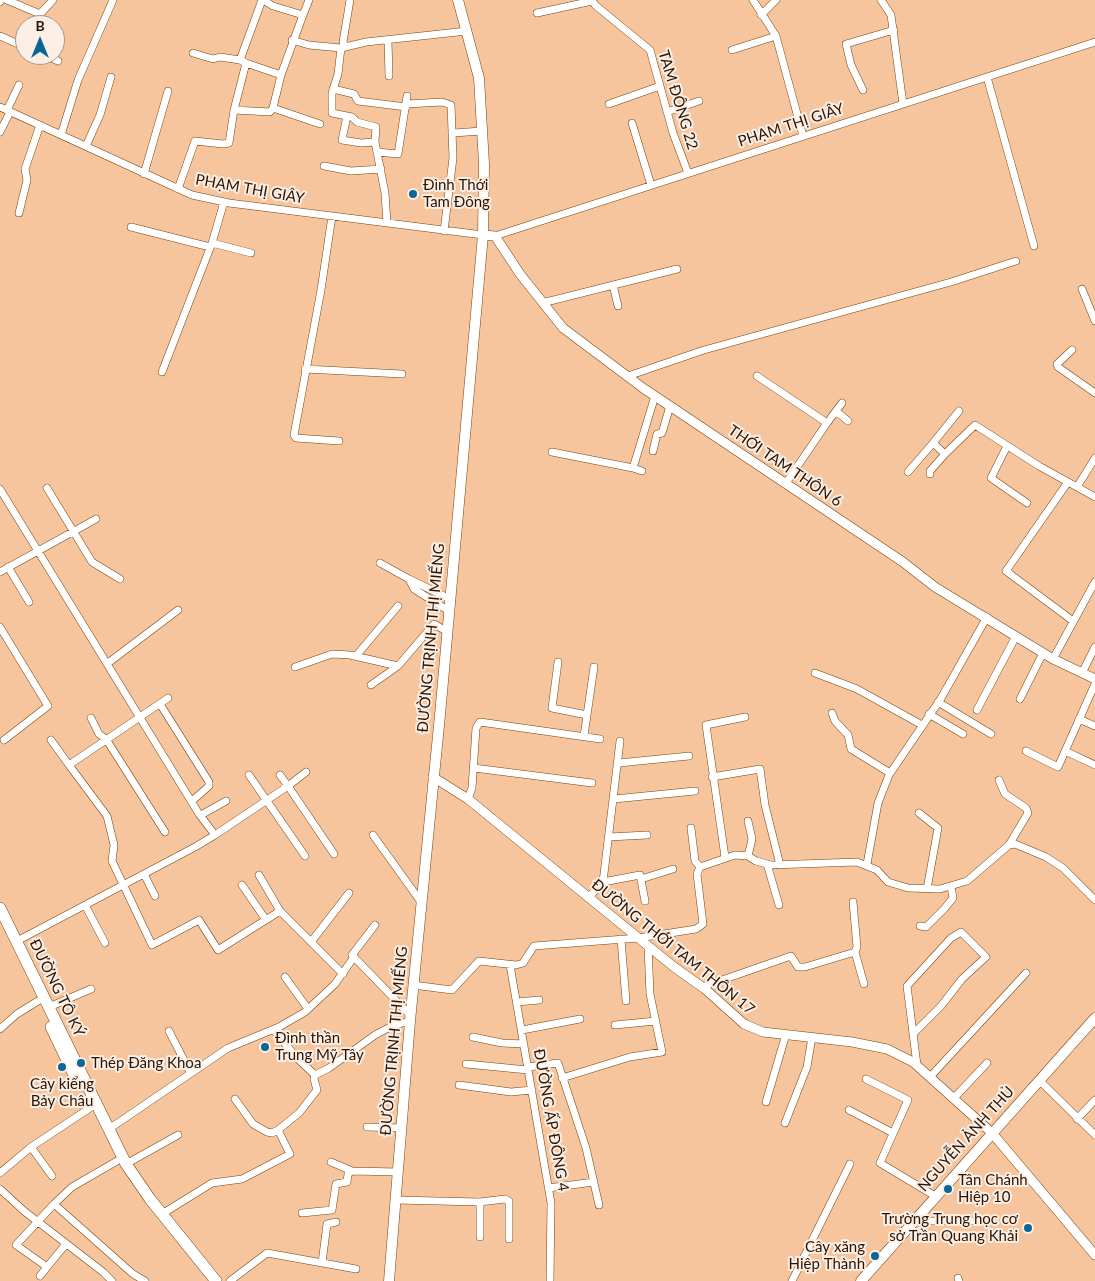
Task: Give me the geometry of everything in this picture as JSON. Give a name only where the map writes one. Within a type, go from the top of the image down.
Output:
[{"type":"main road","name":"ĐƯỜNG TRỊNH THỊ MIẾNG","points":[[391,1281],[410,1018],[448,632],[483,235],[485,194],[479,78],[458,0]]},
{"type":"main road","name":"ĐƯỜNG TÔ KÝ","points":[[0,908],[49,1007],[93,1105]]},
{"type":"main road","name":"ĐƯỜNG TÔ KÝ","points":[[0,924],[134,1189],[207,1281]]},
{"type":"main road","name":"NGUYỄN ẢNH THỦ","points":[[861,1281],[1095,1018]]},
{"type":"main road","name":"ĐƯỜNG TÔ KÝ","points":[[121,1163],[216,1281]]},
{"type":"street","points":[[6,0],[40,14],[53,0]]},
{"type":"street","points":[[61,135],[78,80],[112,0]]},
{"type":"street","points":[[178,189],[195,141],[229,143],[243,62],[262,0],[273,6],[303,15]]},
{"type":"street","points":[[234,110],[270,112],[273,108],[292,40],[309,0]]},
{"type":"street","points":[[350,0],[338,74],[333,89],[332,113],[347,116],[357,122],[376,127],[375,142],[381,169],[386,223]]},
{"type":"street","points":[[537,13],[592,0]]},
{"type":"street","name":"TAM ĐÔNG 22","points":[[592,0],[595,5],[650,50],[667,112],[688,173]]},
{"type":"street","points":[[753,0],[776,36],[803,136]]},
{"type":"street","points":[[761,14],[776,0]]},
{"type":"street","points":[[881,0],[891,15],[903,104]]},
{"type":"street","points":[[863,90],[851,65],[846,44],[894,30]]},
{"type":"street","points":[[292,40],[309,45],[343,47],[467,31]]},
{"type":"street","points":[[0,36],[15,43]]},
{"type":"street","points":[[732,50],[776,36]]},
{"type":"street","points":[[388,40],[389,76]]},
{"type":"street","name":"PHẠM THỊ GIÂY","points":[[495,236],[1095,42]]},
{"type":"street","points":[[193,53],[213,59],[218,57],[243,62],[281,75]]},
{"type":"street","points":[[987,76],[1034,246]]},
{"type":"street","points":[[86,146],[100,115],[111,77]]},
{"type":"street","points":[[0,132],[6,110],[20,85]]},
{"type":"street","points":[[609,104],[660,86]]},
{"type":"street","points":[[333,89],[354,94],[358,101],[406,106],[442,102],[450,104],[453,132],[450,196],[444,231]]},
{"type":"street","points":[[144,174],[168,91]]},
{"type":"street","points":[[377,152],[398,154],[407,96]]},
{"type":"street","points":[[667,112],[699,101]]},
{"type":"street","points":[[273,108],[320,124]]},
{"type":"street","name":"PHẠM THỊ GIÂY","points":[[6,110],[192,195],[224,202],[483,235]]},
{"type":"street","points":[[347,116],[342,140],[361,143],[375,142]]},
{"type":"street","points":[[632,123],[651,185]]},
{"type":"street","points":[[19,213],[27,180],[25,168],[40,125]]},
{"type":"street","points":[[453,132],[482,130]]},
{"type":"street","points":[[324,166],[351,172],[381,169]]},
{"type":"street","points":[[162,372],[211,245],[224,202]]},
{"type":"street","points":[[332,216],[321,290],[294,437],[339,441]]},
{"type":"street","points":[[131,227],[251,254]]},
{"type":"street","points":[[483,235],[495,236]]},
{"type":"street","name":"THỚI TAM THÔN 6","points":[[495,236],[542,303],[563,328],[655,396],[786,483],[935,586],[1053,659],[1095,679]]},
{"type":"street","points":[[628,376],[704,350],[951,282],[1016,262]]},
{"type":"street","points":[[542,303],[677,269]]},
{"type":"street","points":[[613,285],[618,306]]},
{"type":"street","points":[[1082,289],[1095,321]]},
{"type":"street","points":[[1072,350],[1057,364],[1058,367],[1095,393]]},
{"type":"street","points":[[306,366],[402,374]]},
{"type":"street","points":[[757,376],[827,423]]},
{"type":"street","points":[[633,468],[655,396]]},
{"type":"street","points":[[786,483],[842,402]]},
{"type":"street","points":[[653,451],[657,434],[664,430],[670,406]]},
{"type":"street","points":[[836,411],[848,420]]},
{"type":"street","points":[[908,472],[959,411]]},
{"type":"street","points":[[930,474],[930,471],[945,454],[976,426],[1095,497]]},
{"type":"street","points":[[932,443],[945,454]]},
{"type":"street","points":[[1007,446],[991,478],[1027,503]]},
{"type":"street","points":[[552,452],[642,471]]},
{"type":"street","points":[[1077,487],[1095,458]]},
{"type":"street","points":[[1068,482],[1006,571],[1073,620]]},
{"type":"street","points":[[47,488],[92,562],[120,579]]},
{"type":"street","points":[[0,489],[192,801],[215,835]]},
{"type":"street","points":[[0,572],[94,520]]},
{"type":"street","points":[[380,563],[450,599]]},
{"type":"street","points":[[8,567],[29,602]]},
{"type":"street","points":[[409,579],[414,589],[449,611]]},
{"type":"street","points":[[1053,659],[1095,582]]},
{"type":"street","points":[[356,656],[398,606]]},
{"type":"street","points":[[108,663],[178,610]]},
{"type":"street","points":[[867,864],[878,803],[890,773],[938,702],[987,617]]},
{"type":"street","points":[[371,685],[398,666],[434,624],[448,632]]},
{"type":"street","points":[[0,627],[48,706],[4,740]]},
{"type":"street","points":[[976,710],[1016,636]]},
{"type":"street","points":[[1082,674],[1095,647]]},
{"type":"street","points":[[1020,700],[1043,653]]},
{"type":"street","points":[[295,667],[332,654],[356,656],[398,666]]},
{"type":"street","points":[[558,662],[552,708],[587,715]]},
{"type":"street","points":[[584,736],[594,667]]},
{"type":"street","points":[[814,673],[857,689],[922,725]]},
{"type":"street","points":[[1026,751],[1058,767],[1095,684]]},
{"type":"street","points":[[69,764],[168,698]]},
{"type":"street","points":[[938,702],[991,734]]},
{"type":"street","points":[[160,704],[209,782],[208,786],[192,801]]},
{"type":"street","points":[[832,713],[835,720],[848,735],[851,749],[890,773]]},
{"type":"street","points":[[929,714],[963,734]]},
{"type":"street","points":[[725,857],[706,725],[745,717]]},
{"type":"street","points":[[91,718],[99,734],[106,739],[166,832]]},
{"type":"street","points":[[1079,719],[1095,726]]},
{"type":"street","points":[[468,800],[472,788],[476,728],[480,722],[600,739]]},
{"type":"street","points":[[51,740],[107,816],[114,845],[112,861],[152,945],[199,920],[218,950],[280,911]]},
{"type":"street","points":[[588,898],[603,882],[619,763],[620,740]]},
{"type":"street","points":[[1064,752],[1095,765]]},
{"type":"street","points":[[619,763],[689,756]]},
{"type":"street","points":[[474,768],[592,783]]},
{"type":"street","points":[[712,777],[760,769],[766,806],[780,865]]},
{"type":"street","points":[[16,941],[123,886],[215,835],[306,772]]},
{"type":"street","points":[[249,775],[305,856]]},
{"type":"street","points":[[280,775],[334,854]]},
{"type":"street","name":"ĐƯỜNG THỚI TAM THÔN 17","points":[[433,777],[468,800],[648,946],[702,987],[744,1024],[763,1032],[812,1037],[887,1049],[917,1064],[992,1133],[1095,1255]]},
{"type":"street","points":[[413,985],[452,990],[479,961],[510,965],[523,962],[534,946],[638,938],[696,929],[703,924],[697,874],[700,867],[725,857],[748,856],[756,862],[780,865],[857,862],[867,864],[877,870],[888,882],[908,888],[951,887],[966,881],[982,870],[1009,845],[1028,813],[1026,808],[1005,794],[999,780]]},
{"type":"street","points":[[614,798],[696,791]]},
{"type":"street","points":[[201,815],[226,801]]},
{"type":"street","points":[[919,812],[938,828],[926,889]]},
{"type":"street","points":[[748,821],[752,839],[748,856]]},
{"type":"street","points":[[691,828],[695,861],[700,867]]},
{"type":"street","points":[[373,835],[421,902]]},
{"type":"street","points":[[609,837],[648,835]]},
{"type":"street","points":[[1009,845],[1015,844],[1046,857],[1062,868],[1095,900]]},
{"type":"street","points":[[767,864],[779,905]]},
{"type":"street","points":[[641,879],[673,869]]},
{"type":"street","points":[[144,874],[155,896]]},
{"type":"street","points":[[259,875],[280,911],[343,974]]},
{"type":"street","points":[[603,882],[640,875],[645,901]]},
{"type":"street","points":[[242,885],[266,920]]},
{"type":"street","points":[[920,926],[926,927],[953,898],[951,887]]},
{"type":"street","points":[[311,942],[349,893]]},
{"type":"street","points":[[853,902],[857,946],[855,952],[864,984]]},
{"type":"street","points":[[85,906],[105,943]]},
{"type":"street","points":[[106,1131],[190,1072],[228,1048],[274,1030],[308,1009],[343,974],[354,957],[352,955],[375,925]]},
{"type":"street","points":[[914,1034],[941,1006],[962,979],[986,957],[961,932],[951,938],[907,986],[917,1064]]},
{"type":"street","points":[[621,939],[626,1000]]},
{"type":"street","points":[[562,1078],[630,1057],[662,1052],[650,994],[648,946]]},
{"type":"street","points":[[702,987],[791,956],[798,967],[804,967],[855,952]]},
{"type":"street","points":[[315,1075],[329,1068],[375,1035],[410,1018],[354,957]]},
{"type":"street","name":"ĐƯỜNG ẤP ĐÔNG 4","points":[[510,965],[551,1203],[550,1281]]},
{"type":"street","points":[[930,1077],[1026,973]]},
{"type":"street","points":[[285,977],[308,1009]]},
{"type":"street","points":[[49,1007],[90,989]]},
{"type":"street","points":[[517,1002],[539,1000]]},
{"type":"street","points":[[0,1029],[17,1014],[38,1001]]},
{"type":"street","points":[[522,1030],[580,1019]]},
{"type":"street","points":[[615,1025],[656,1021]]},
{"type":"street","points":[[274,1030],[296,1058],[315,1075]]},
{"type":"street","points":[[169,1031],[190,1072]]},
{"type":"street","points":[[766,1102],[786,1034]]},
{"type":"street","points":[[473,1037],[502,1043],[524,1044]]},
{"type":"street","points":[[786,1123],[807,1067],[812,1037]]},
{"type":"street","points":[[466,1064],[528,1068],[558,1063],[586,1148],[600,1205]]},
{"type":"street","points":[[954,1098],[987,1063]]},
{"type":"street","points":[[235,1099],[253,1124],[272,1133],[299,1113],[317,1090],[314,1079],[315,1075]]},
{"type":"street","points":[[866,1079],[908,1100],[880,1163],[935,1196]]},
{"type":"street","points":[[1039,1080],[1095,1135]]},
{"type":"street","points":[[459,1085],[511,1092],[532,1090]]},
{"type":"street","points":[[1077,1119],[1095,1100]]},
{"type":"street","points":[[0,1173],[31,1147],[93,1105]]},
{"type":"street","points":[[849,1110],[893,1133]]},
{"type":"street","points":[[367,1126],[402,1128]]},
{"type":"street","points":[[162,1214],[212,1183],[242,1179],[293,1152],[278,1130]]},
{"type":"street","points":[[47,1267],[16,1245],[37,1221],[72,1187],[178,1134]]},
{"type":"street","points":[[31,1147],[52,1176]]},
{"type":"street","points":[[331,1162],[352,1171],[398,1172]]},
{"type":"street","points":[[792,1281],[850,1164]]},
{"type":"street","points":[[302,1213],[332,1210],[336,1184],[346,1182],[352,1171]]},
{"type":"street","points":[[548,1188],[594,1182]]},
{"type":"street","points":[[0,1189],[112,1281]]},
{"type":"street","points":[[396,1200],[480,1202],[504,1199],[509,1201],[509,1239]]},
{"type":"street","points":[[480,1202],[480,1237]]},
{"type":"street","points":[[54,1204],[133,1274],[145,1281]]},
{"type":"street","points":[[914,1221],[979,1221]]},
{"type":"street","points":[[322,1263],[327,1224],[336,1222]]},
{"type":"street","points":[[40,1276],[66,1244]]},
{"type":"street","points":[[230,1281],[267,1253],[356,1269]]},
{"type":"place","name":"Đình Thới Tam Đông","points":[[413,194]]},
{"type":"place","name":"Đình thần Trung Mỹ Tây","points":[[265,1047]]},
{"type":"place","name":"Thép Đăng Khoa","points":[[81,1063]]},
{"type":"place","name":"Cây kiểng Bảy Châu","points":[[62,1067]]},
{"type":"place","name":"Tân Chánh Hiệp 10","points":[[948,1189]]},
{"type":"place","name":"Trường Trung học cơ sở Trần Quang Khải","points":[[1028,1228]]},
{"type":"place","name":"Cây xăng Hiệp Thành","points":[[875,1256]]}]
